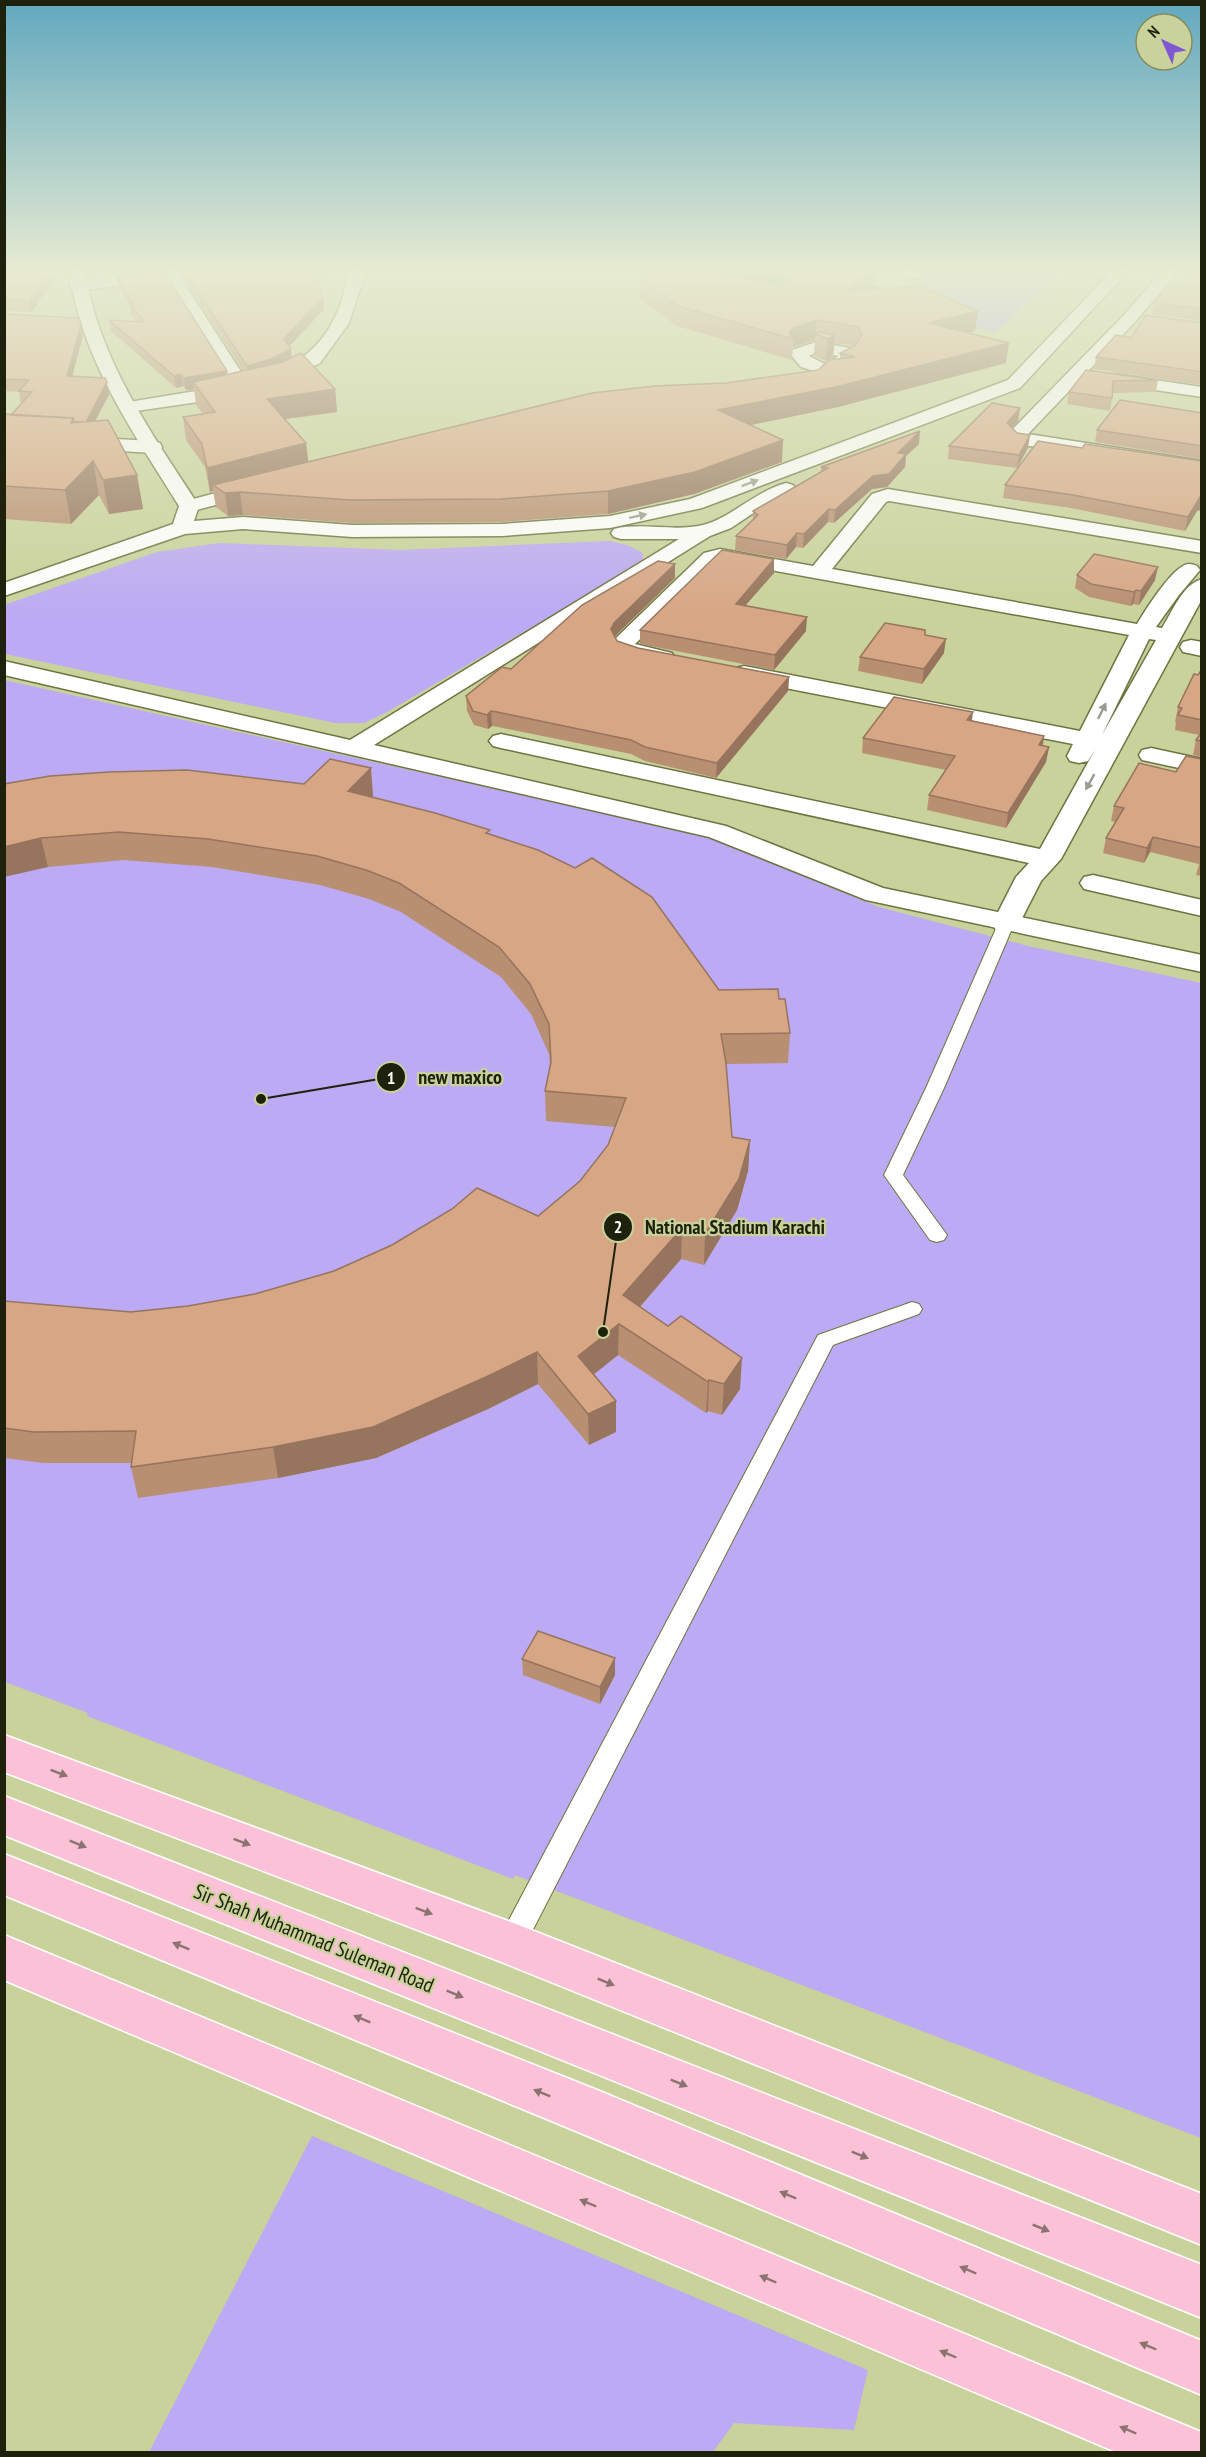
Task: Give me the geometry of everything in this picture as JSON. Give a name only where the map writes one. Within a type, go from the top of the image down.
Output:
[{"type":"highway","points":[[4,1753],[511,1944],[1202,2220]]},
{"type":"highway","name":"Sir Shah Muhammad Suleman Road","points":[[4,1815],[1202,2292]]},
{"type":"highway","points":[[4,1874],[597,2115],[1202,2368]]},
{"type":"highway","points":[[4,1957],[1181,2452]]},
{"type":"street","points":[[116,385],[189,506],[182,528]]},
{"type":"street","points":[[129,407],[212,395],[252,385]]},
{"type":"street","points":[[4,590],[182,528],[243,523],[352,531],[502,530],[610,522],[686,506],[1012,385]]},
{"type":"street","points":[[353,748],[657,550],[705,531],[818,474],[1033,389],[1037,385]]},
{"type":"street","points":[[1066,385],[1017,435],[1019,437],[1202,467]]},
{"type":"street","points":[[1151,385],[1202,392]]},
{"type":"street","points":[[4,438],[153,447]]},
{"type":"street","points":[[189,506],[277,482]]},
{"type":"street","points":[[819,572],[879,498],[888,495],[1202,547]]},
{"type":"street","points":[[686,506],[724,508],[734,517]]},
{"type":"street","points":[[657,550],[686,506]]},
{"type":"street","points":[[182,528],[213,534],[326,539],[621,533],[657,550],[705,531]]},
{"type":"street","points":[[684,662],[625,649],[624,643],[711,557],[735,557],[1169,636]]},
{"type":"street","points":[[1099,742],[1141,631],[1173,587],[1202,559]]},
{"type":"street","points":[[1006,924],[1034,863],[1099,742],[1169,636],[1190,599],[1202,585]]},
{"type":"street","points":[[4,668],[717,831],[875,894],[1006,924],[1202,964]]},
{"type":"street","points":[[719,668],[1099,742]]},
{"type":"street","points":[[501,741],[1034,863]]},
{"type":"street","points":[[1151,755],[1202,766]]},
{"type":"street","points":[[1092,883],[1202,908]]},
{"type":"lane","points":[[937,1235],[893,1175],[935,1088],[1006,924]]},
{"type":"lane","points":[[511,1944],[825,1340],[912,1309]]},
{"type":"shaded area","points":[[609,541],[627,545],[643,553],[643,562],[387,712],[364,723],[335,723],[5,654],[4,605],[157,552],[219,543],[400,550]]},
{"type":"shaded area","points":[[4,680],[703,835],[879,907],[1028,946],[1201,983],[1201,2138],[515,1875],[513,1879],[87,1716],[88,1713],[5,1682]]},
{"type":"shaded area","points":[[312,2136],[868,2370],[854,2430],[734,2423],[713,2452],[149,2452]]},
{"type":"building","points":[[25,385],[106,385],[86,422],[74,422],[73,418],[11,415],[32,392],[19,391]]},
{"type":"building","points":[[195,385],[331,385],[335,389],[267,399],[306,443],[207,468],[202,444],[183,417],[215,412]]},
{"type":"building","points":[[845,385],[718,410],[783,440],[695,472],[608,491],[501,499],[350,500],[240,492],[225,493],[213,485],[592,393],[655,386]]},
{"type":"building","points":[[1075,385],[1113,385],[1112,398],[1069,392]]},
{"type":"building","points":[[1120,400],[1202,413],[1202,446],[1097,430]]},
{"type":"building","points":[[992,403],[1020,408],[1007,423],[1017,433],[1030,435],[1019,455],[949,446]]},
{"type":"building","points":[[4,414],[73,418],[71,423],[108,420],[137,475],[103,480],[93,461],[65,490],[4,486]]},
{"type":"building","points":[[920,431],[898,453],[906,454],[889,474],[873,476],[835,510],[829,509],[804,534],[797,533],[787,545],[736,536],[758,515],[753,511],[828,468],[821,467]]},
{"type":"building","points":[[1038,441],[1082,448],[1085,444],[1202,461],[1202,497],[1188,517],[1073,495],[1005,485]]},
{"type":"building","points":[[722,550],[774,559],[736,604],[807,617],[775,655],[640,630]]},
{"type":"building","points":[[1094,554],[1158,567],[1141,591],[1134,592],[1091,584],[1077,575]]},
{"type":"building","points":[[658,561],[675,564],[614,623],[611,629],[617,641],[638,648],[789,677],[717,763],[645,747],[631,740],[497,712],[491,711],[487,715],[473,711],[466,696],[502,667],[511,669],[582,605]]},
{"type":"building","points":[[885,623],[925,630],[925,635],[946,639],[924,669],[860,657]]},
{"type":"building","points":[[1202,669],[1202,720],[1178,715],[1182,708],[1178,707],[1194,674],[1198,675]]},
{"type":"building","points":[[894,697],[973,712],[967,720],[1044,736],[1039,745],[1049,747],[1008,813],[929,795],[955,756],[863,738]]},
{"type":"building","points":[[1202,732],[1202,741],[1196,740]]},
{"type":"building","points":[[1186,756],[1202,759],[1202,848],[1153,837],[1147,848],[1106,838],[1124,808],[1114,806],[1139,763],[1176,772]]},
{"type":"building","points":[[330,759],[371,768],[348,791],[435,813],[490,830],[486,833],[538,850],[575,868],[592,858],[652,897],[719,990],[778,989],[779,999],[785,999],[790,1033],[721,1034],[726,1063],[732,1137],[750,1140],[739,1179],[705,1234],[682,1228],[623,1295],[668,1326],[681,1316],[742,1358],[724,1384],[709,1380],[708,1382],[619,1324],[578,1356],[616,1401],[588,1414],[537,1352],[373,1427],[273,1447],[131,1467],[136,1431],[34,1432],[4,1428],[4,1301],[131,1312],[188,1306],[255,1294],[334,1271],[392,1245],[452,1209],[477,1188],[538,1216],[580,1181],[608,1145],[626,1098],[545,1091],[551,1062],[549,1024],[530,984],[499,947],[399,883],[366,870],[317,856],[208,839],[119,832],[41,838],[4,847],[4,784],[50,776],[187,770],[304,784]]},
{"type":"building","points":[[538,1631],[615,1658],[600,1687],[522,1659]]},
{"type":"place","name":"new maxico","points":[[261,1099]]},
{"type":"place","name":"National Stadium Karachi","points":[[603,1332]]}]
